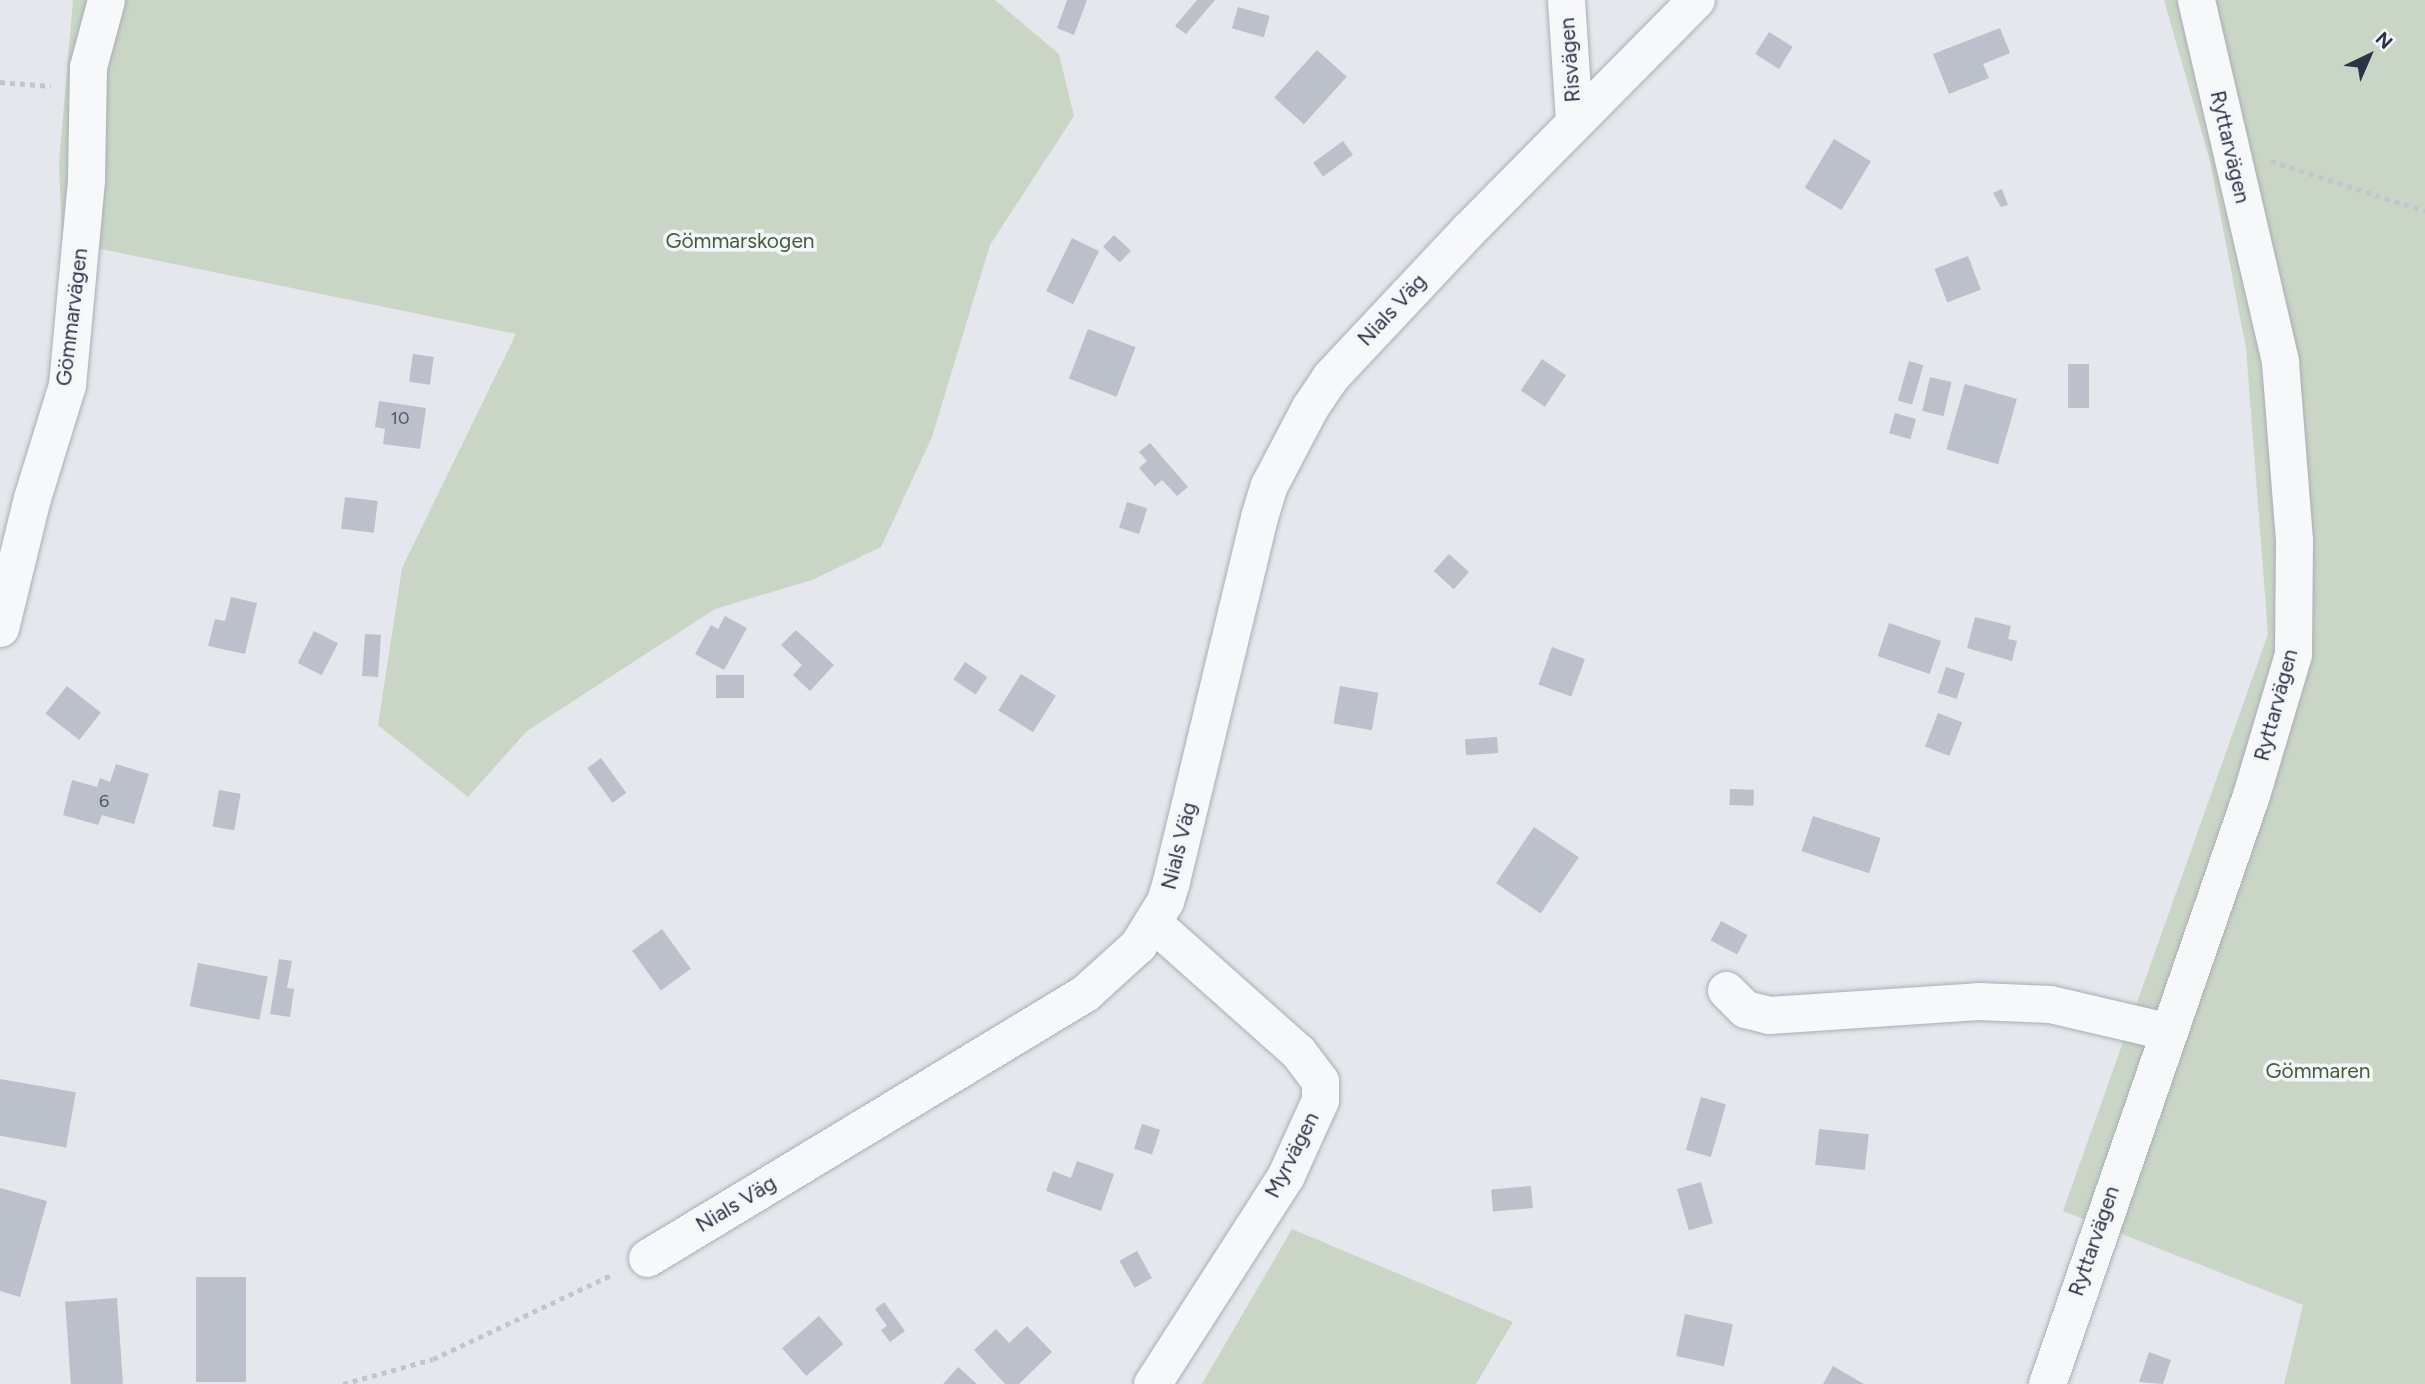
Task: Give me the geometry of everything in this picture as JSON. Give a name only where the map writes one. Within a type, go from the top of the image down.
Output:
[{"type":"street","name":"Gömmarvägen","points":[[0,628],[32,498],[67,385],[86,180],[86,87],[106,0]]},
{"type":"street","name":"Risvägen","points":[[1566,0],[1574,121]]},
{"type":"street","name":"Nials Väg","points":[[647,1258],[1085,993],[1138,945],[1153,923],[1171,881],[1259,517],[1290,443],[1330,377],[1574,121],[1696,0]]},
{"type":"street","name":"Ryttarvägen","points":[[2047,1384],[2166,1031],[2251,795],[2282,697],[2294,633],[2294,540],[2280,361],[2196,0]]},
{"type":"street","name":"Myrvägen","points":[[1152,1384],[1286,1175],[1320,1100],[1320,1081],[1298,1052],[1153,923]]},
{"type":"street","points":[[1726,990],[1745,1009],[1769,1015],[1978,1001],[2050,1004],[2166,1031]]},
{"type":"path","points":[[0,82],[86,87]]},
{"type":"path","points":[[2230,147],[2425,211]]},
{"type":"path","points":[[343,1384],[433,1359],[647,1258]]},
{"type":"green space","name":"Gömmarskogen","points":[[73,0],[995,0],[1059,54],[1074,116],[990,245],[932,437],[881,547],[812,580],[715,609],[527,731],[468,797],[378,725],[402,568],[516,334],[62,241],[59,163]]},
{"type":"green space","name":"Gömmaren","points":[[2164,0],[2425,0],[2425,1384],[2284,1384],[2303,1305],[2063,1211],[2268,634],[2246,348],[2210,161]]},
{"type":"green space","points":[[1292,1229],[1513,1322],[1476,1384],[1202,1384]]},
{"type":"building","points":[[1067,0],[1087,0],[1074,35],[1057,28]]},
{"type":"building","points":[[1197,0],[1215,0],[1186,34],[1175,26]]},
{"type":"building","points":[[1238,7],[1270,16],[1264,37],[1232,28]]},
{"type":"building","points":[[2000,28],[2010,53],[1983,64],[1989,78],[1949,94],[1933,54]]},
{"type":"building","points":[[1769,32],[1793,47],[1779,69],[1755,54]]},
{"type":"building","points":[[1317,50],[1347,77],[1304,124],[1274,98]]},
{"type":"building","points":[[1834,139],[1871,161],[1842,210],[1805,188]]},
{"type":"building","points":[[1343,141],[1353,155],[1323,177],[1313,163]]},
{"type":"building","points":[[2002,189],[2008,205],[2001,207],[1993,193]]},
{"type":"building","points":[[1114,235],[1131,251],[1120,262],[1103,247]]},
{"type":"building","points":[[1072,238],[1099,251],[1073,304],[1046,291]]},
{"type":"building","points":[[1968,256],[1981,290],[1947,303],[1934,269]]},
{"type":"building","points":[[1088,329],[1136,347],[1117,397],[1069,378]]},
{"type":"building","points":[[413,354],[434,357],[430,385],[409,382]]},
{"type":"building","points":[[1542,359],[1566,375],[1545,407],[1521,391]]},
{"type":"building","points":[[1909,361],[1923,365],[1912,405],[1898,400]]},
{"type":"building","points":[[2068,364],[2089,364],[2089,408],[2068,408]]},
{"type":"building","points":[[1930,377],[1951,382],[1944,416],[1922,411]]},
{"type":"building","points":[[1965,384],[2017,399],[1998,464],[1946,449]]},
{"type":"building","points":[[379,401],[426,408],[420,449],[383,444],[385,429],[375,427]]},
{"type":"building","points":[[1895,413],[1916,419],[1910,439],[1889,433]]},
{"type":"building","points":[[1150,443],[1188,487],[1177,496],[1162,480],[1155,486],[1139,468],[1147,461],[1139,452]]},
{"type":"building","points":[[345,497],[378,501],[374,533],[341,529]]},
{"type":"building","points":[[1127,502],[1147,508],[1139,534],[1119,528]]},
{"type":"building","points":[[1449,554],[1469,572],[1454,589],[1434,571]]},
{"type":"building","points":[[231,597],[257,603],[245,654],[208,646],[215,619],[225,621]]},
{"type":"building","points":[[725,616],[747,628],[724,670],[695,654],[711,625],[718,629]]},
{"type":"building","points":[[1975,617],[2011,626],[2008,639],[2017,641],[2012,661],[1967,648]]},
{"type":"building","points":[[1889,623],[1941,641],[1930,674],[1878,656]]},
{"type":"building","points":[[796,630],[834,665],[810,691],[793,675],[802,665],[781,645]]},
{"type":"building","points":[[314,631],[338,643],[322,675],[298,663]]},
{"type":"building","points":[[365,634],[381,635],[378,677],[362,676]]},
{"type":"building","points":[[1552,647],[1585,659],[1571,697],[1538,685]]},
{"type":"building","points":[[965,662],[987,677],[976,695],[953,679]]},
{"type":"building","points":[[1946,667],[1965,673],[1957,699],[1938,693]]},
{"type":"building","points":[[1021,674],[1056,696],[1033,732],[998,710]]},
{"type":"building","points":[[716,675],[744,675],[744,698],[716,698]]},
{"type":"building","points":[[67,686],[101,712],[79,740],[45,714]]},
{"type":"building","points":[[1340,686],[1378,693],[1372,730],[1333,723]]},
{"type":"building","points":[[1938,713],[1962,722],[1949,756],[1925,747]]},
{"type":"building","points":[[1497,737],[1498,753],[1466,755],[1465,739]]},
{"type":"building","points":[[601,758],[626,793],[613,803],[587,768]]},
{"type":"building","points":[[116,764],[149,774],[134,824],[102,815],[98,825],[63,815],[72,780],[97,787],[100,778],[110,782]]},
{"type":"building","points":[[1730,789],[1754,790],[1753,806],[1729,805]]},
{"type":"building","points":[[219,790],[241,794],[234,830],[213,826]]},
{"type":"building","points":[[1813,816],[1881,838],[1869,873],[1802,851]]},
{"type":"building","points":[[1534,827],[1579,857],[1541,914],[1496,883]]},
{"type":"building","points":[[1721,921],[1747,935],[1737,955],[1711,940]]},
{"type":"building","points":[[662,929],[691,969],[661,990],[632,951]]},
{"type":"building","points":[[279,959],[292,961],[287,988],[294,989],[290,1017],[270,1014]]},
{"type":"building","points":[[198,963],[268,977],[259,1020],[190,1006]]},
{"type":"building","points":[[0,1079],[76,1092],[66,1148],[0,1136]]},
{"type":"building","points":[[1701,1097],[1726,1104],[1711,1157],[1686,1150]]},
{"type":"building","points":[[1142,1124],[1160,1130],[1152,1155],[1134,1149]]},
{"type":"building","points":[[1819,1129],[1869,1134],[1865,1170],[1815,1165]]},
{"type":"building","points":[[1077,1161],[1114,1174],[1101,1211],[1046,1191],[1053,1171],[1071,1178]]},
{"type":"building","points":[[1701,1182],[1713,1223],[1689,1230],[1677,1189]]},
{"type":"building","points":[[1531,1186],[1533,1208],[1493,1211],[1491,1189]]},
{"type":"building","points":[[0,1188],[47,1201],[20,1297],[0,1291]]},
{"type":"building","points":[[1137,1251],[1152,1278],[1135,1288],[1120,1261]]},
{"type":"building","points":[[196,1277],[246,1277],[246,1382],[196,1382]]},
{"type":"building","points":[[117,1298],[123,1384],[71,1384],[65,1302]]},
{"type":"building","points":[[884,1302],[905,1331],[890,1342],[881,1330],[887,1326],[875,1309]]},
{"type":"building","points":[[1685,1314],[1733,1324],[1724,1366],[1676,1356]]},
{"type":"building","points":[[819,1316],[843,1344],[806,1376],[782,1348]]},
{"type":"building","points":[[1027,1326],[1052,1352],[1019,1384],[1005,1384],[974,1350],[996,1329],[1009,1343]]},
{"type":"building","points":[[2149,1352],[2171,1360],[2163,1384],[2139,1382]]},
{"type":"building","points":[[1833,1366],[1864,1384],[1823,1384]]},
{"type":"building","points":[[958,1367],[977,1384],[943,1384]]}]
